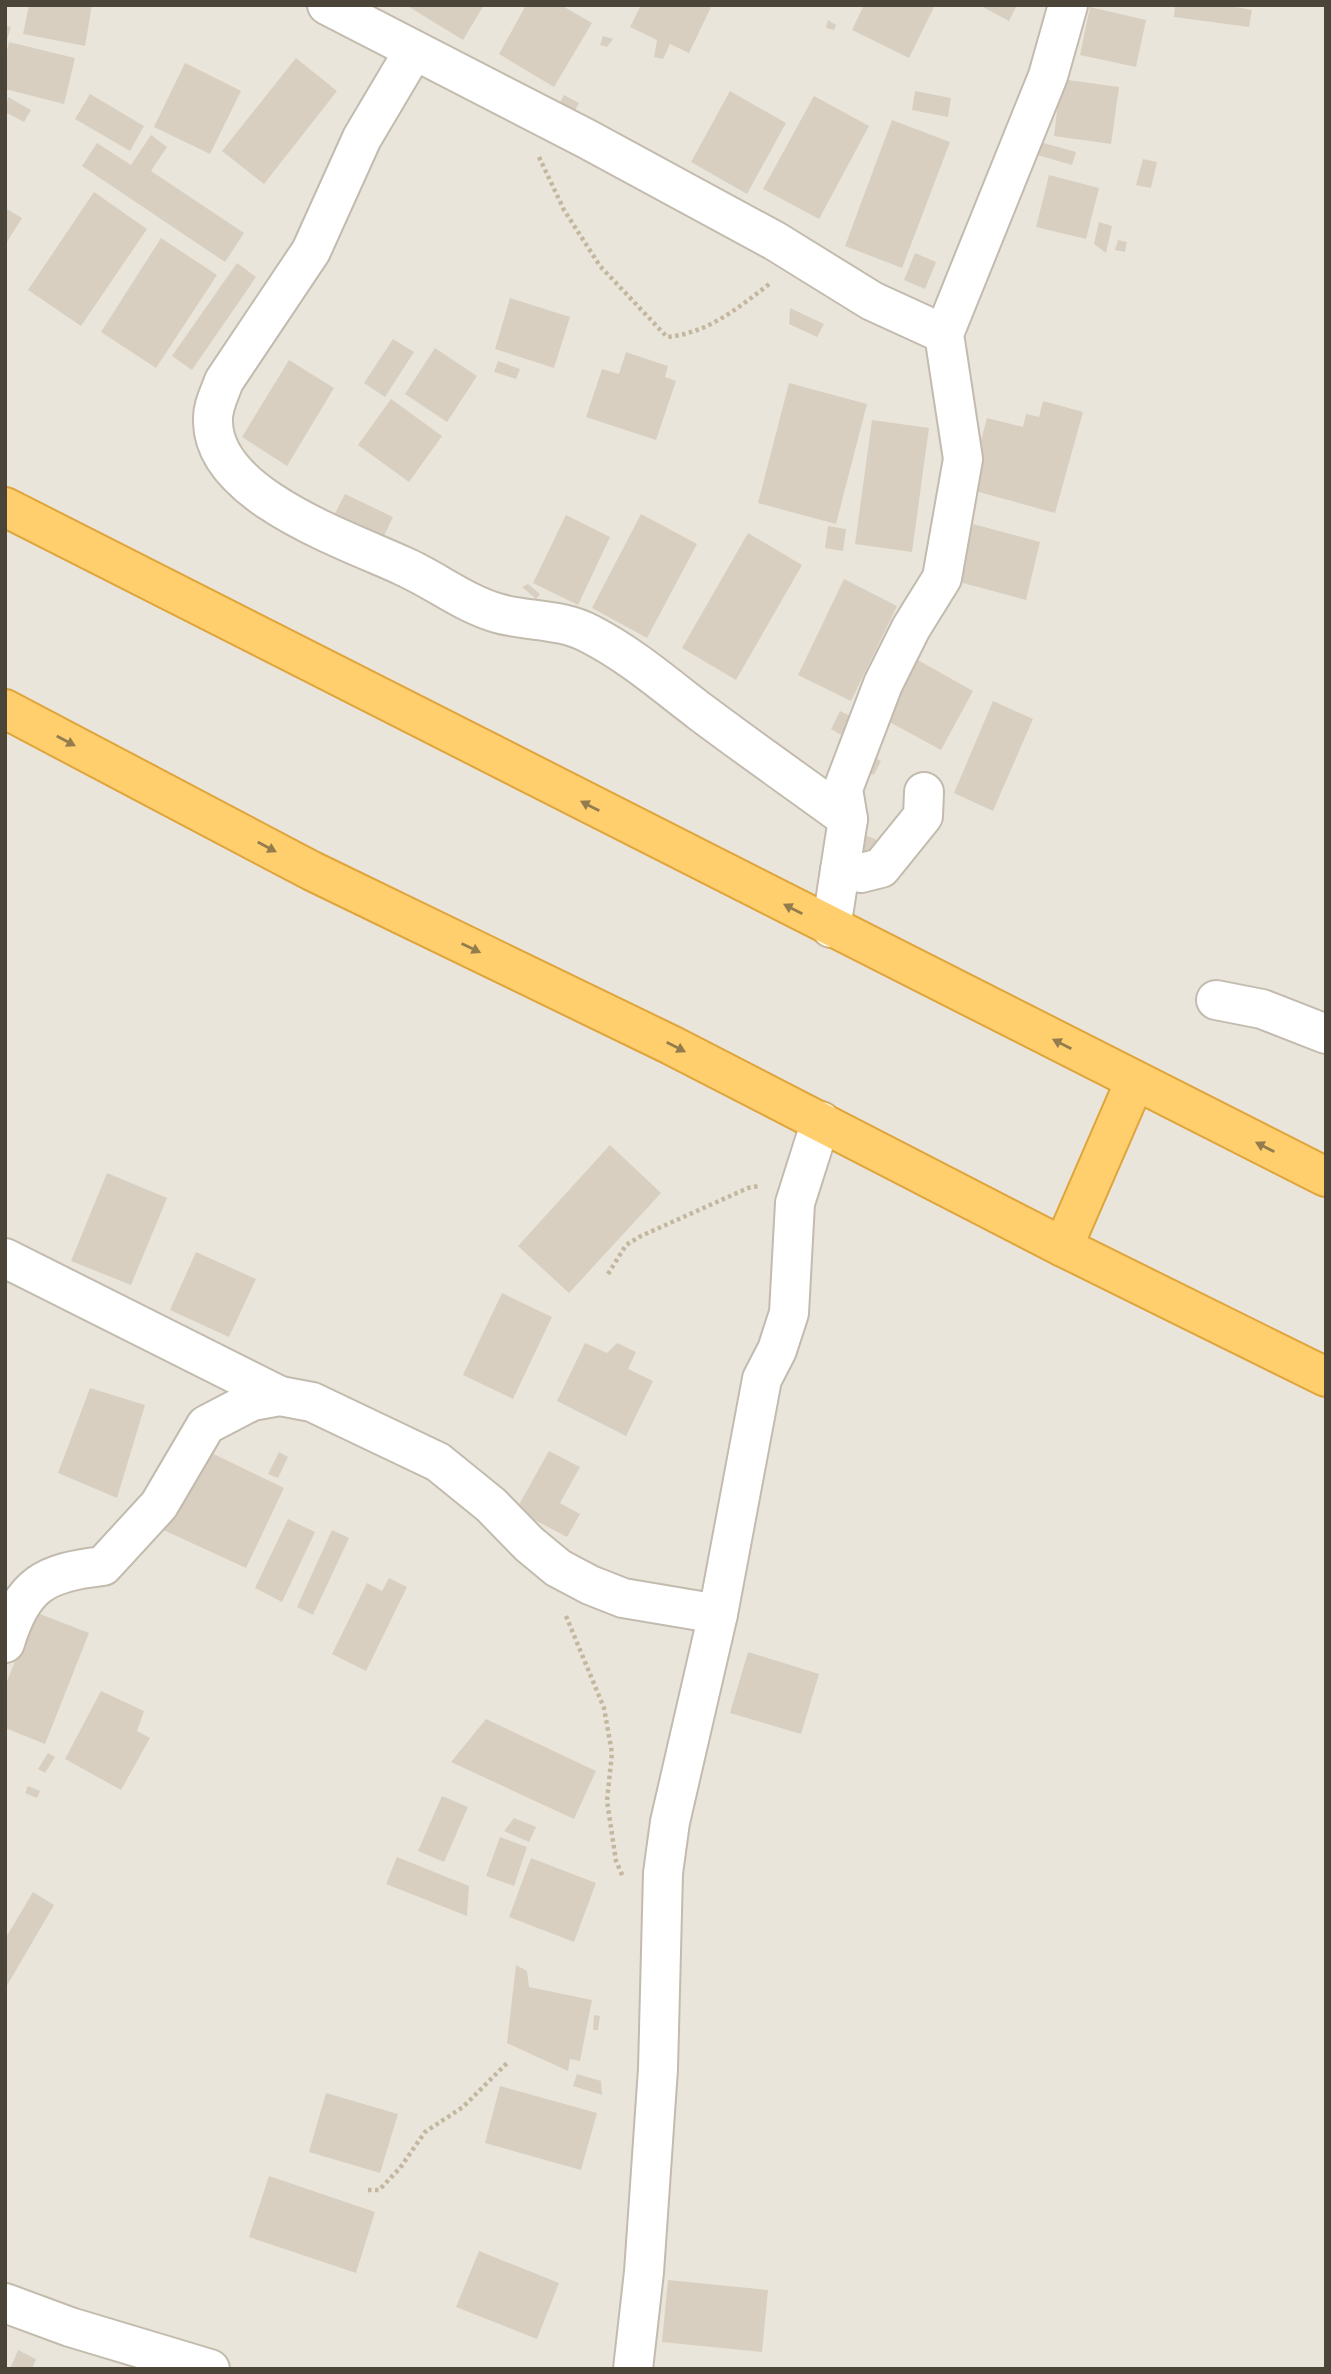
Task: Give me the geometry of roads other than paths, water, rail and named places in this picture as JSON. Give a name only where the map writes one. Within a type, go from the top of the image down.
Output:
[{"type":"highway","points":[[5,507],[1326,1177]]},
{"type":"highway","points":[[5,709],[312,872],[659,1039],[1063,1247],[1326,1377]]},
{"type":"highway","points":[[1063,1247],[1135,1081]]},
{"type":"street","points":[[327,5],[804,259],[872,301],[944,334]]},
{"type":"street","points":[[831,928],[848,819],[844,789],[883,684],[911,628],[942,578],[963,459],[944,334],[1048,76],[1068,5]]},
{"type":"street","points":[[413,52],[362,138],[311,251],[224,382],[214,405],[212,425],[223,454],[243,481],[286,513],[407,568],[457,597],[498,613],[545,619],[586,632],[629,656],[848,819]]},
{"type":"street","points":[[840,870],[861,873],[881,868],[923,817],[924,792]]},
{"type":"street","points":[[1216,1000],[1262,1009],[1326,1034]]},
{"type":"street","points":[[632,2369],[644,2272],[658,2069],[663,1873],[718,1614],[762,1379],[777,1350],[789,1313],[795,1203],[821,1121]]},
{"type":"street","points":[[5,1258],[280,1396],[312,1402],[438,1462],[491,1505],[529,1544],[558,1567],[623,1598],[718,1614]]},
{"type":"street","points":[[5,1643],[23,1602],[42,1579],[73,1570],[103,1566],[159,1505],[206,1424],[252,1401],[280,1396]]},
{"type":"street","points":[[5,2303],[70,2327],[210,2369]]}]
